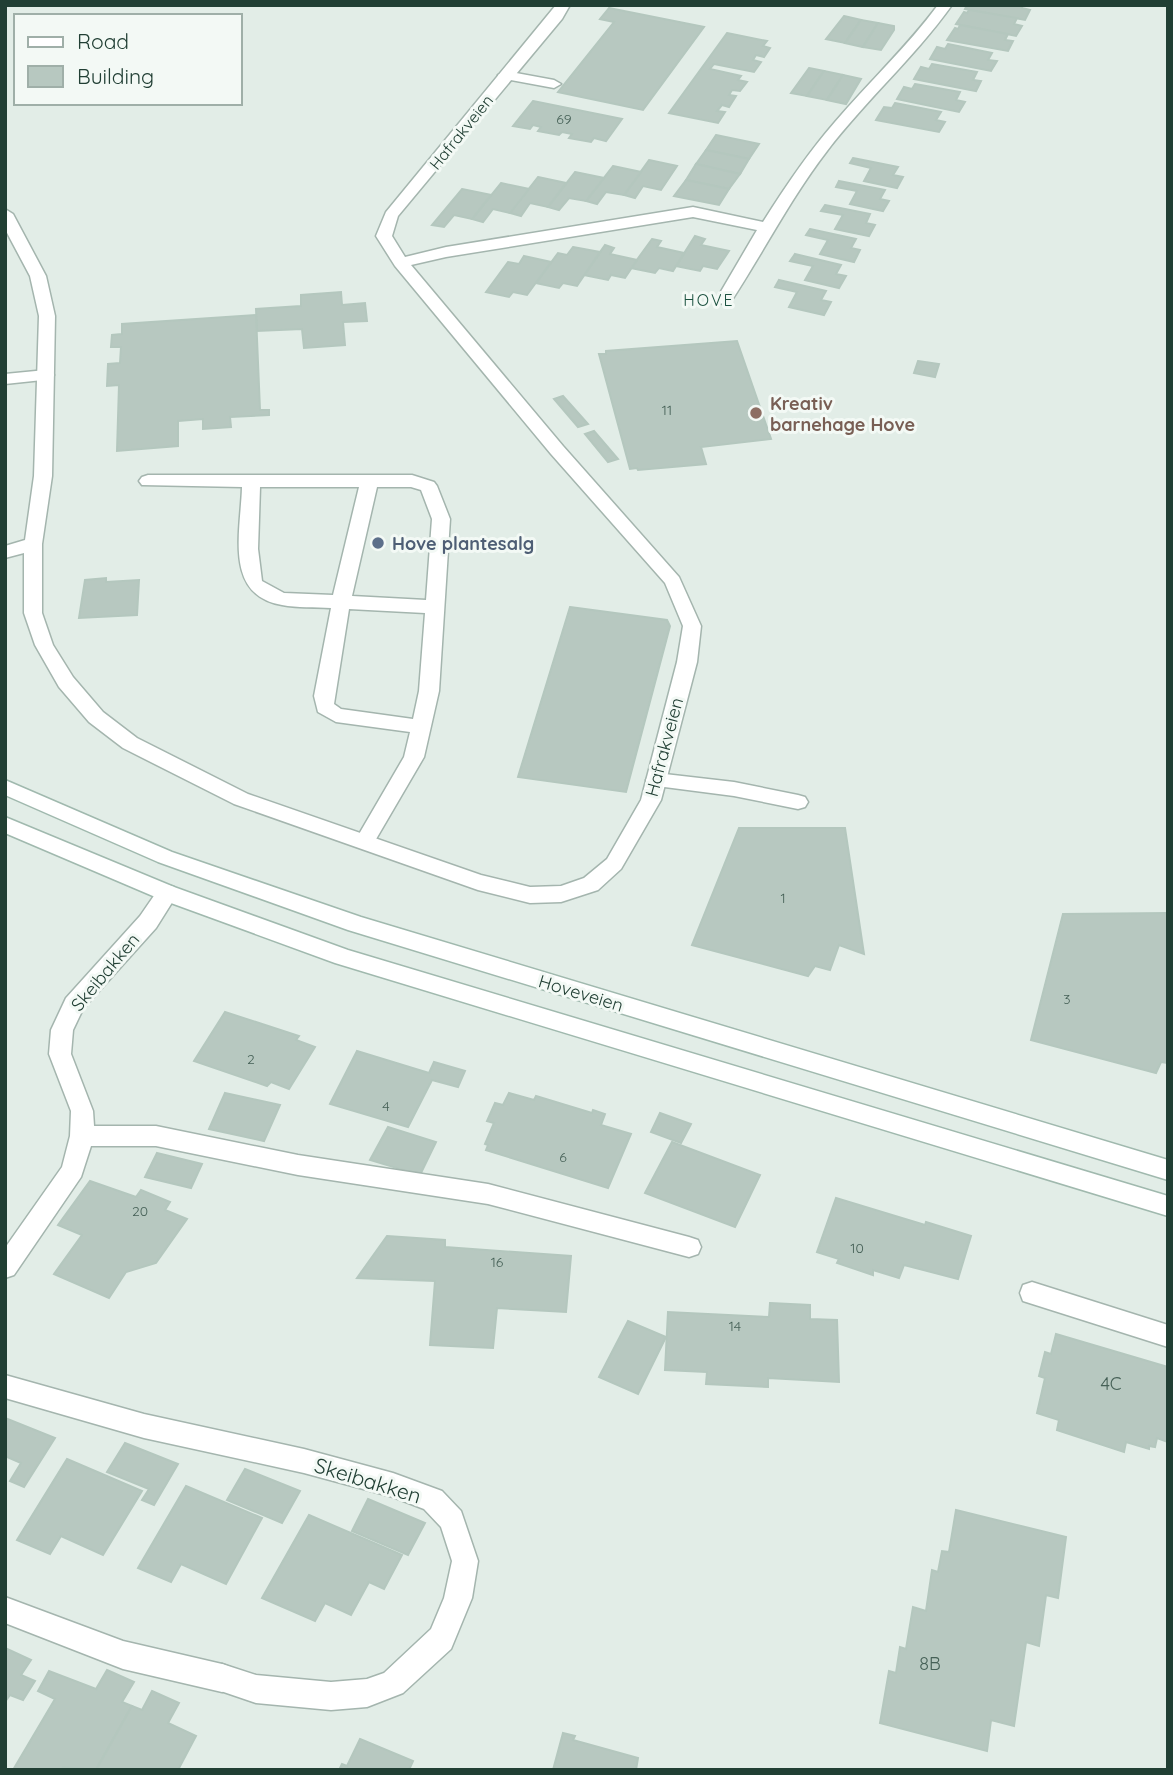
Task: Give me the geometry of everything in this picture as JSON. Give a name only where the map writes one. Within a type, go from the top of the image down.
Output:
[{"type":"street","name":"Hafrakveien","points":[[5,214],[38,276],[47,316],[43,476],[33,544],[33,613],[44,645],[66,682],[96,717],[130,743],[241,799],[478,882],[530,895],[561,894],[591,884],[614,864],[651,800],[687,662],[692,626],[673,581],[557,450],[401,263],[384,236],[391,215],[486,102],[505,75],[557,16],[563,5]]},
{"type":"street","points":[[724,300],[766,227],[838,127],[927,31],[945,5]]},
{"type":"street","points":[[505,75],[554,84]]},
{"type":"street","points":[[401,263],[446,252],[693,212],[766,227]]},
{"type":"street","points":[[5,379],[46,375]]},
{"type":"street","points":[[148,481],[412,481],[428,486],[433,494],[441,519],[429,691],[414,757],[365,841]]},
{"type":"street","points":[[251,481],[249,567],[253,582],[261,590],[282,599],[435,607]]},
{"type":"street","points":[[369,481],[341,602],[324,696],[325,707],[336,715],[421,727]]},
{"type":"street","points":[[5,545],[33,544]]},
{"type":"street","points":[[5,552],[33,544]]},
{"type":"street","points":[[656,780],[734,789],[798,802]]},
{"type":"street","name":"Hoveveien","points":[[5,787],[165,857],[356,924],[1168,1170]]},
{"type":"street","name":"Hoveveien","points":[[5,824],[167,893],[343,957],[1168,1206]]},
{"type":"street","name":"Skeibakken","points":[[5,1268],[73,1170],[82,1136],[82,1111],[60,1054],[62,1030],[74,1004],[148,922],[167,893]]},
{"type":"street","points":[[82,1136],[156,1136],[298,1165],[488,1194],[689,1247]]},
{"type":"street","points":[[1032,1293],[1168,1336]]},
{"type":"street","name":"Skeibakken","points":[[5,1386],[144,1426],[304,1461],[393,1485],[433,1500],[452,1520],[465,1561],[458,1598],[441,1639],[393,1683],[367,1693],[331,1696],[256,1689],[222,1678],[123,1655],[5,1610]]},
{"type":"building","points":[[967,5],[1023,5],[1022,8],[1030,10],[1025,20],[965,9]]},
{"type":"building","points":[[609,8],[704,27],[643,110],[558,92],[614,22],[600,19]]},
{"type":"building","points":[[969,10],[1017,18],[1014,24],[1022,26],[1016,36],[956,24],[964,12]]},
{"type":"building","points":[[844,16],[861,20],[845,43],[826,39]]},
{"type":"building","points":[[861,20],[878,23],[863,47],[845,43]]},
{"type":"building","points":[[878,23],[894,26],[894,30],[881,50],[863,47]]},
{"type":"building","points":[[960,25],[1008,34],[1005,40],[1013,41],[1008,51],[947,40]]},
{"type":"building","points":[[727,33],[767,41],[763,46],[770,48],[764,57],[756,55],[753,60],[761,62],[754,72],[714,64],[710,69],[741,76],[738,80],[747,82],[740,91],[732,90],[729,95],[736,96],[729,107],[722,105],[717,111],[725,112],[718,123],[669,113]]},
{"type":"building","points":[[948,44],[992,53],[988,60],[997,61],[991,71],[930,59],[937,47],[945,49]]},
{"type":"building","points":[[932,64],[977,72],[973,80],[981,81],[976,91],[914,79],[921,67],[929,69]]},
{"type":"building","points":[[809,68],[824,71],[807,96],[791,93]]},
{"type":"building","points":[[824,71],[843,75],[827,100],[807,96]]},
{"type":"building","points":[[843,75],[861,79],[846,104],[827,100]]},
{"type":"building","points":[[915,84],[960,92],[956,100],[965,102],[959,112],[897,99],[904,87],[912,89]]},
{"type":"building","points":[[533,101],[622,119],[606,141],[594,138],[591,142],[569,138],[572,134],[562,132],[559,135],[538,131],[541,127],[533,125],[530,129],[513,126]]},
{"type":"building","points":[[895,103],[941,112],[936,120],[945,122],[939,132],[876,120],[884,107],[892,108]]},
{"type":"building","points":[[716,135],[759,144],[749,159],[706,150]]},
{"type":"building","points":[[706,150],[749,159],[740,174],[696,164]]},
{"type":"building","points":[[853,158],[898,167],[893,175],[903,177],[897,188],[864,181],[871,168],[850,163]]},
{"type":"building","points":[[649,160],[677,166],[661,190],[643,186],[635,198],[624,195]]},
{"type":"building","points":[[696,164],[740,174],[729,189],[686,180]]},
{"type":"building","points":[[613,166],[641,172],[624,195],[606,192],[597,204],[586,201]]},
{"type":"building","points":[[575,172],[604,178],[586,201],[569,198],[559,210],[548,207]]},
{"type":"building","points":[[538,177],[566,183],[548,207],[530,203],[521,216],[510,213]]},
{"type":"building","points":[[686,180],[729,189],[719,205],[674,196]]},
{"type":"building","points":[[839,181],[885,190],[880,199],[889,201],[883,211],[850,204],[857,191],[836,187]]},
{"type":"building","points":[[501,183],[529,189],[510,213],[493,209],[483,222],[472,219]]},
{"type":"building","points":[[462,189],[491,195],[472,219],[454,215],[444,227],[432,225]]},
{"type":"building","points":[[825,205],[870,214],[866,223],[875,225],[869,236],[835,229],[843,215],[821,211]]},
{"type":"building","points":[[810,229],[856,239],[851,248],[860,250],[854,262],[820,254],[828,240],[806,235]]},
{"type":"building","points":[[695,236],[705,239],[701,245],[729,251],[717,269],[703,266],[700,271],[676,266]]},
{"type":"building","points":[[652,239],[661,241],[657,247],[684,253],[673,271],[659,268],[655,273],[631,268]]},
{"type":"building","points":[[605,245],[614,248],[610,254],[637,260],[625,278],[611,275],[608,280],[584,275]]},
{"type":"building","points":[[573,247],[600,252],[577,286],[563,283],[559,288],[536,283],[558,253],[567,255]]},
{"type":"building","points":[[795,254],[841,265],[836,274],[846,276],[839,288],[805,280],[813,266],[790,261]]},
{"type":"building","points":[[524,256],[551,262],[527,295],[513,292],[509,297],[486,292],[508,262],[519,264]]},
{"type":"building","points":[[779,280],[826,291],[821,300],[831,302],[824,315],[789,307],[797,292],[775,287]]},
{"type":"building","points":[[341,292],[342,305],[365,303],[367,321],[343,322],[345,345],[304,348],[302,329],[257,331],[256,309],[301,306],[301,295]]},
{"type":"building","points":[[256,315],[260,410],[269,410],[269,415],[230,417],[231,427],[203,429],[203,419],[178,421],[178,446],[117,451],[119,385],[107,386],[108,364],[120,363],[121,347],[111,347],[112,335],[122,334],[122,324]]},
{"type":"building","points":[[737,341],[771,439],[701,447],[706,464],[630,469],[599,354],[606,354],[606,351]]},
{"type":"building","points":[[918,361],[939,364],[935,377],[914,373]]},
{"type":"building","points":[[563,396],[588,424],[578,427],[554,399]]},
{"type":"building","points":[[594,431],[618,459],[608,462],[585,434]]},
{"type":"building","points":[[106,578],[106,582],[139,580],[137,615],[79,618],[85,580]]},
{"type":"building","points":[[570,607],[667,620],[670,626],[626,792],[518,777]]},
{"type":"building","points":[[739,828],[845,828],[864,954],[839,945],[830,970],[815,966],[808,976],[692,945]]},
{"type":"building","points":[[1168,913],[1168,1063],[1161,1062],[1156,1073],[1031,1040],[1063,914]]},
{"type":"building","points":[[225,1012],[299,1036],[296,1040],[315,1047],[289,1089],[271,1082],[267,1086],[194,1061]]},
{"type":"building","points":[[357,1051],[429,1073],[434,1062],[465,1071],[458,1087],[432,1080],[408,1127],[330,1104]]},
{"type":"building","points":[[225,1093],[280,1105],[264,1141],[209,1129]]},
{"type":"building","points":[[509,1093],[534,1100],[536,1096],[592,1113],[593,1110],[605,1114],[601,1125],[631,1134],[608,1188],[486,1150],[488,1145],[485,1144],[494,1123],[487,1121],[495,1103],[503,1105]]},
{"type":"building","points":[[660,1113],[691,1124],[681,1143],[651,1132]]},
{"type":"building","points":[[388,1127],[436,1142],[420,1175],[370,1160]]},
{"type":"building","points":[[672,1142],[760,1175],[735,1227],[645,1193]]},
{"type":"building","points":[[157,1153],[202,1164],[191,1188],[145,1177]]},
{"type":"building","points":[[90,1181],[136,1197],[141,1190],[170,1202],[165,1210],[187,1219],[156,1263],[126,1272],[109,1298],[54,1274],[82,1235],[58,1225]]},
{"type":"building","points":[[836,1198],[971,1236],[958,1279],[904,1265],[899,1278],[873,1270],[873,1275],[837,1263],[839,1259],[817,1252]]},
{"type":"building","points":[[387,1236],[445,1240],[445,1247],[571,1256],[566,1312],[497,1308],[493,1348],[430,1345],[435,1281],[357,1278]]},
{"type":"building","points":[[770,1303],[810,1305],[810,1319],[837,1320],[839,1382],[768,1378],[768,1387],[706,1384],[707,1372],[665,1370],[668,1312],[769,1317]]},
{"type":"building","points":[[628,1321],[666,1337],[638,1394],[599,1377]]},
{"type":"building","points":[[1056,1334],[1168,1367],[1168,1442],[1157,1438],[1155,1447],[1149,1446],[1149,1449],[1126,1442],[1124,1452],[1057,1430],[1059,1420],[1037,1413],[1045,1378],[1039,1376],[1045,1352],[1051,1354]]},
{"type":"building","points":[[5,1418],[55,1438],[24,1487],[10,1481],[21,1463],[5,1456]]},
{"type":"building","points":[[125,1443],[178,1464],[154,1505],[142,1500],[149,1489],[107,1472]]},
{"type":"building","points":[[67,1459],[142,1491],[103,1555],[61,1536],[50,1554],[17,1540]]},
{"type":"building","points":[[245,1469],[300,1491],[282,1523],[227,1500]]},
{"type":"building","points":[[186,1486],[262,1518],[226,1584],[181,1564],[171,1582],[138,1568]]},
{"type":"building","points":[[368,1499],[425,1523],[408,1555],[352,1531]]},
{"type":"building","points":[[956,1510],[1066,1537],[1058,1598],[1046,1595],[1039,1646],[1026,1642],[1014,1726],[991,1720],[987,1751],[880,1723],[889,1671],[896,1673],[900,1647],[906,1649],[913,1607],[926,1611],[932,1570],[938,1572],[942,1551],[949,1552]]},
{"type":"building","points":[[309,1515],[402,1555],[384,1589],[369,1582],[351,1615],[325,1603],[315,1621],[262,1598]]},
{"type":"building","points":[[5,1648],[31,1660],[21,1675],[35,1681],[23,1700],[10,1695],[5,1702]]},
{"type":"building","points":[[107,1670],[134,1682],[122,1702],[132,1706],[96,1770],[63,1767],[62,1770],[13,1770],[55,1699],[38,1691],[49,1671],[96,1689]]},
{"type":"building","points":[[152,1691],[179,1703],[168,1723],[196,1736],[178,1770],[96,1770],[132,1706],[142,1710]]},
{"type":"building","points":[[563,1733],[575,1736],[573,1740],[638,1758],[636,1770],[553,1770]]},
{"type":"building","points":[[360,1739],[413,1761],[409,1770],[339,1770],[342,1764],[347,1766]]},
{"type":"place","name":"Kreativ barnehage Hove","points":[[756,413]]},
{"type":"place","name":"Hove plantesalg","points":[[378,543]]},
{"type":"district","name":"HOVE","points":[[709,300]]}]
